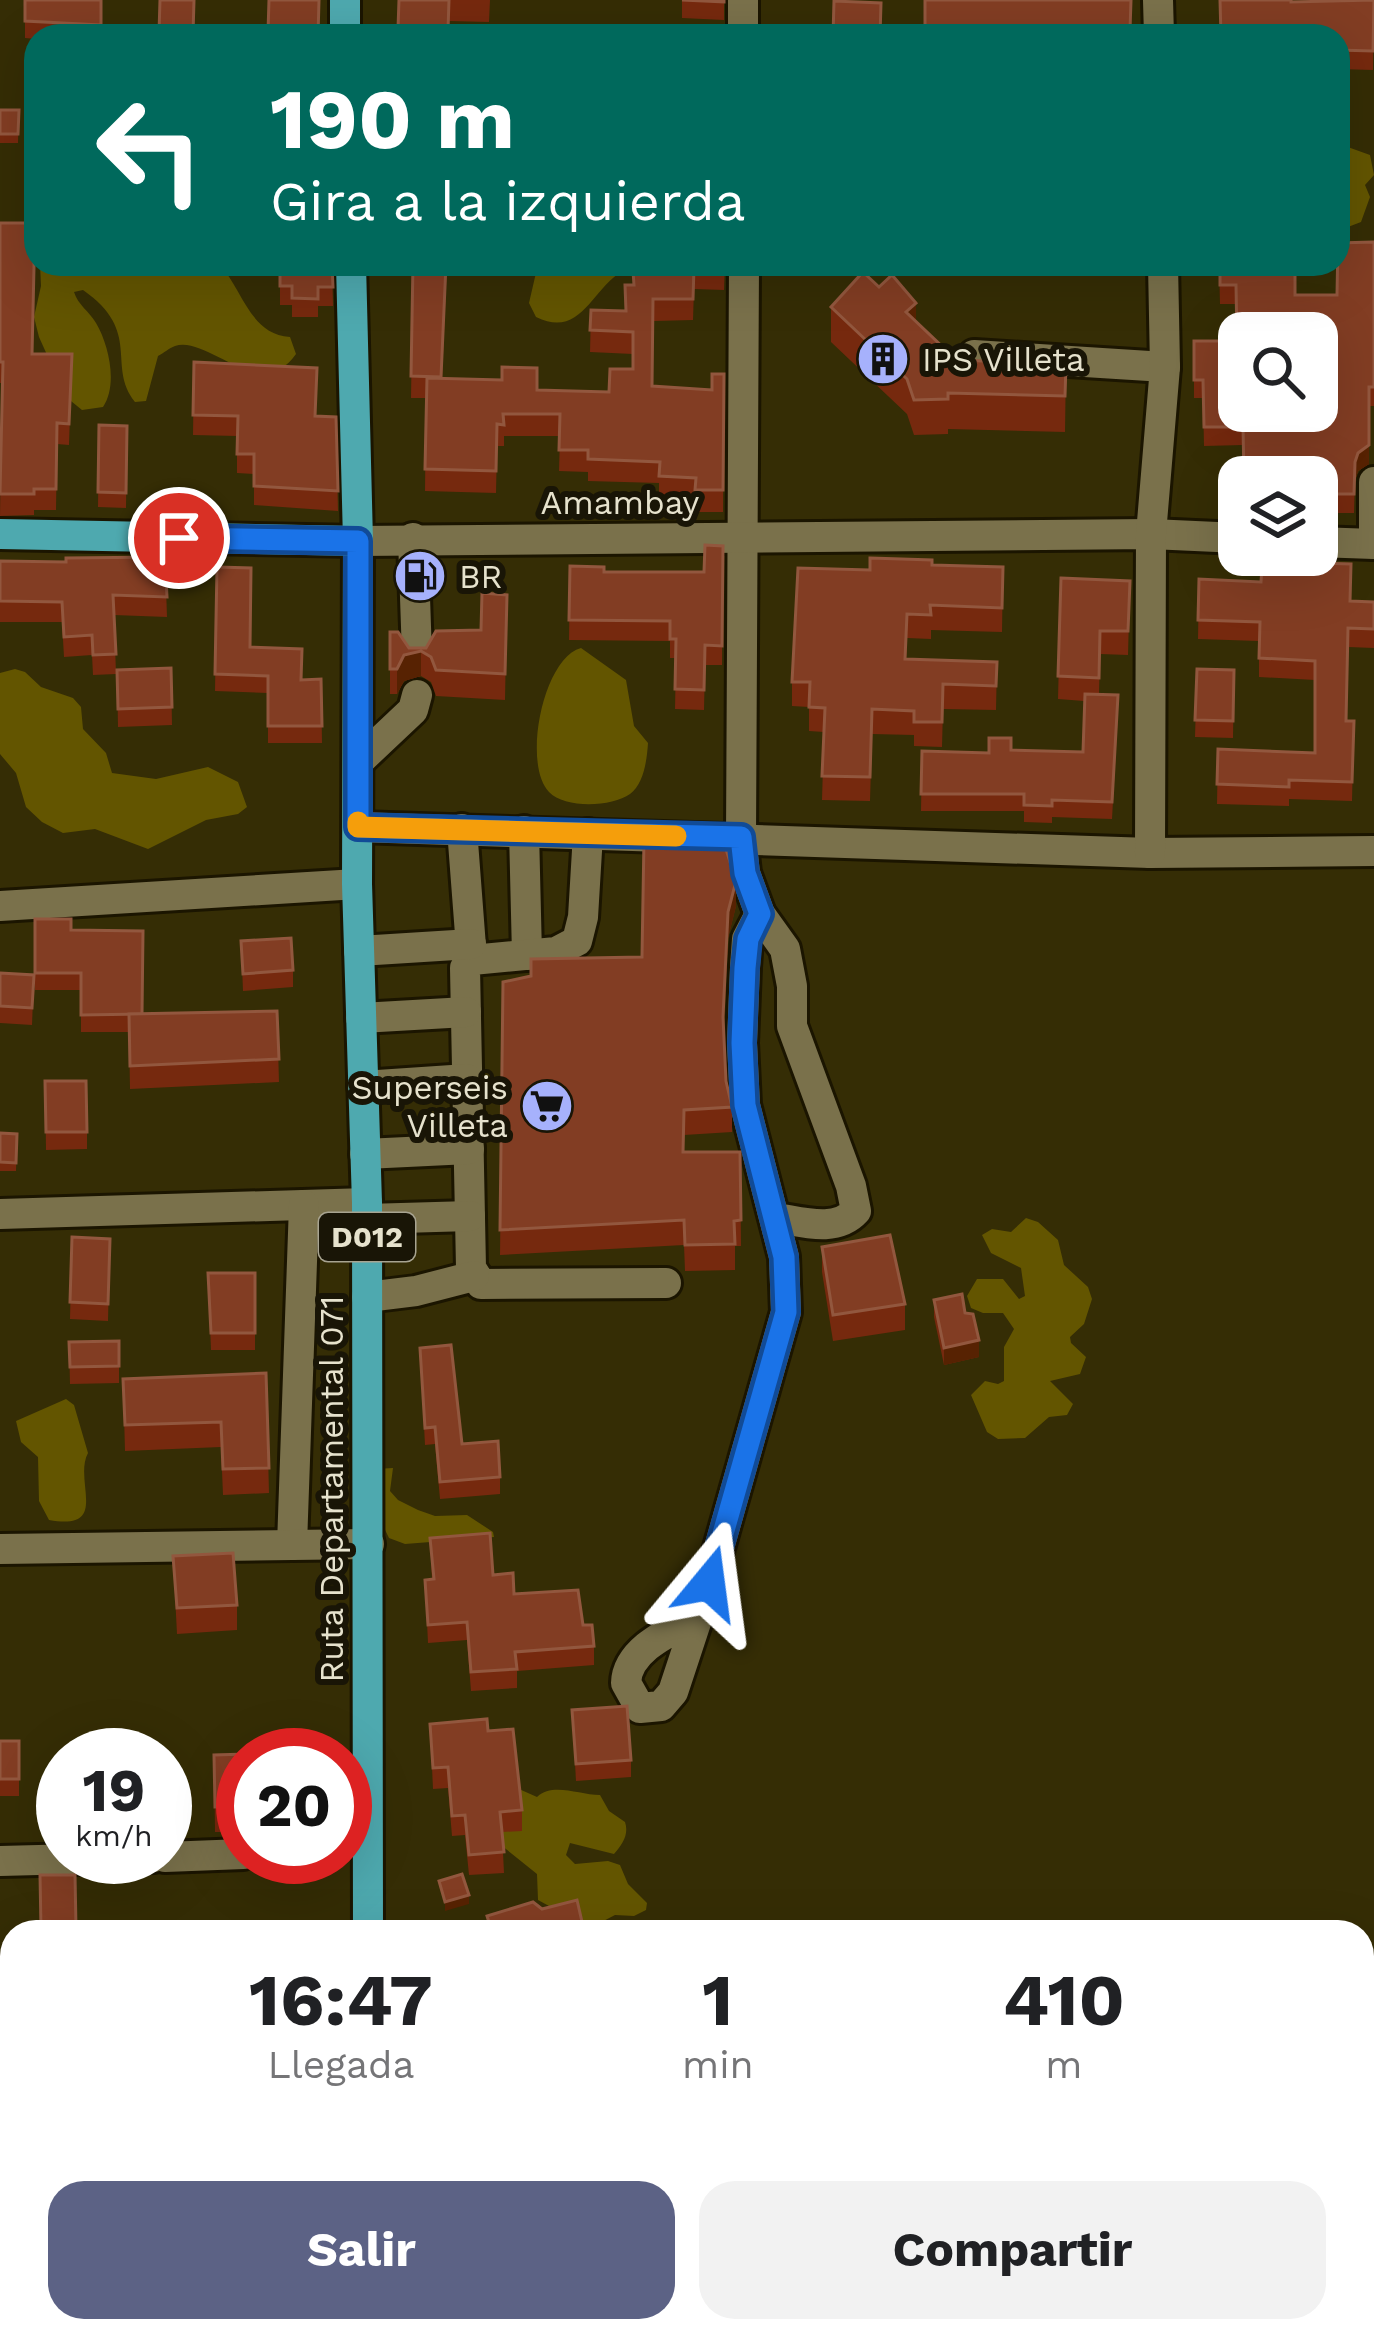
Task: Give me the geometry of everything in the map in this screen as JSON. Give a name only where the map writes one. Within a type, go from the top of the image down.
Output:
[{"type":"main road","name":"Ruta Departamental 071","points":[[351,276],[358,541],[358,951],[367,1211],[369,1544],[361,1728]]},
{"type":"main road","name":"Amambay","points":[[0,534],[358,541]]},
{"type":"main road","name":"Ruta Departamental 071","points":[[360,1884],[366,1920]]},
{"type":"street","points":[[744,276],[741,837],[745,873],[760,914],[785,950],[792,986],[792,1026],[856,1211],[829,1225],[776,1218]]},
{"type":"street","points":[[1150,853],[1150,534],[1165,367],[1163,276]]},
{"type":"street","points":[[974,355],[1165,367]]},
{"type":"street","points":[[1338,543],[1374,544],[1374,482]]},
{"type":"street","name":"Amambay","points":[[358,541],[1218,537]]},
{"type":"street","points":[[413,538],[417,656]]},
{"type":"street","points":[[358,762],[413,710],[417,695]]},
{"type":"street","points":[[358,827],[1150,853],[1374,850]]},
{"type":"street","points":[[462,830],[472,952],[466,968],[466,1012],[474,1276],[482,1284],[666,1283]]},
{"type":"street","points":[[524,832],[527,955]]},
{"type":"street","points":[[358,951],[556,952],[577,941],[588,835]]},
{"type":"street","points":[[0,906],[357,884]]},
{"type":"street","points":[[697,1617],[786,1312],[784,1257],[745,1105],[748,939],[760,914]]},
{"type":"street","points":[[361,1018],[466,1012]]},
{"type":"street","points":[[363,1086],[467,1079]]},
{"type":"street","points":[[365,1154],[469,1148]]},
{"type":"street","points":[[0,1214],[304,1205],[470,1216]]},
{"type":"street","points":[[292,1545],[304,1205]]},
{"type":"street","points":[[367,1297],[474,1276]]},
{"type":"street","points":[[0,1550],[369,1544]]},
{"type":"street","points":[[0,1861],[36,1860]]},
{"type":"shaded area","points":[[1350,148],[1370,155],[1374,175],[1365,185],[1370,197],[1361,222],[1350,226]]},
{"type":"shaded area","points":[[41,276],[228,276],[256,319],[276,334],[290,337],[296,354],[282,368],[267,373],[188,345],[175,346],[158,356],[146,401],[135,402],[123,375],[112,320],[83,290],[74,292],[101,332],[111,377],[103,407],[82,410],[66,397],[39,337],[34,317]]},
{"type":"shaded area","points":[[535,276],[616,276],[583,311],[563,322],[536,317],[529,303]]},
{"type":"shaded area","points":[[581,648],[626,680],[634,726],[648,743],[644,771],[635,790],[601,804],[556,798],[541,778],[537,759],[547,691],[556,671]]},
{"type":"shaded area","points":[[15,669],[41,687],[73,698],[81,707],[83,729],[106,753],[112,773],[156,779],[208,767],[238,782],[247,807],[238,814],[206,820],[148,849],[95,829],[63,833],[42,822],[26,807],[16,773],[0,754],[0,673]]},
{"type":"shaded area","points":[[1026,1218],[1058,1240],[1064,1265],[1088,1287],[1092,1299],[1084,1324],[1070,1337],[1086,1357],[1080,1374],[1050,1381],[1073,1404],[1067,1415],[1049,1417],[1025,1438],[998,1439],[987,1432],[971,1395],[985,1381],[1004,1381],[1004,1347],[1014,1329],[1003,1313],[971,1308],[967,1296],[977,1279],[1003,1279],[1019,1299],[1025,1296],[1021,1268],[991,1253],[982,1235],[992,1229],[1011,1232]]},
{"type":"shaded area","points":[[66,1399],[74,1405],[88,1453],[85,1511],[68,1521],[49,1520],[39,1501],[38,1457],[21,1442],[16,1421]]},
{"type":"shaded area","points":[[393,1468],[390,1491],[398,1500],[435,1516],[467,1515],[494,1537],[405,1544],[389,1538],[367,1493],[376,1469]]},
{"type":"shaded area","points":[[519,1789],[537,1797],[558,1790],[600,1795],[609,1811],[625,1822],[622,1843],[614,1854],[570,1843],[566,1855],[575,1864],[608,1861],[620,1865],[628,1884],[647,1903],[646,1910],[634,1916],[580,1920],[568,1905],[549,1906],[538,1900],[537,1874],[501,1845],[498,1832]]},
{"type":"building","points":[[25,0],[101,0],[101,24],[25,21]]},
{"type":"building","points":[[160,0],[194,0],[193,24],[159,24]]},
{"type":"building","points":[[269,0],[319,0],[318,24],[268,24]]},
{"type":"building","points":[[399,0],[449,0],[448,24],[398,24]]},
{"type":"building","points":[[925,0],[1131,0],[1130,24],[925,24]]},
{"type":"building","points":[[1220,0],[1374,0],[1373,51],[1350,50],[1350,24],[1221,24]]},
{"type":"building","points":[[834,1],[881,3],[880,24],[833,24]]},
{"type":"building","points":[[0,110],[19,110],[18,134],[0,134]]},
{"type":"building","points":[[0,223],[24,223],[24,276],[34,276],[32,354],[72,354],[69,424],[57,423],[56,489],[0,494]]},
{"type":"building","points":[[1374,242],[1374,387],[1369,387],[1369,445],[1355,462],[1354,494],[1338,494],[1338,456],[1244,456],[1243,432],[1338,432],[1338,312],[1236,312],[1236,285],[1220,285],[1220,276],[1295,276],[1295,295],[1337,295],[1337,276],[1350,276],[1350,243]]},
{"type":"building","points":[[280,276],[333,276],[333,287],[318,287],[318,299],[292,298],[292,286],[280,286]]},
{"type":"building","points":[[413,276],[445,276],[441,377],[411,376]]},
{"type":"building","points":[[633,276],[694,276],[693,299],[653,299],[652,386],[712,390],[712,374],[724,374],[723,490],[695,490],[696,478],[659,476],[660,462],[588,459],[588,450],[559,450],[560,414],[503,414],[504,425],[497,424],[496,471],[425,469],[427,378],[502,380],[502,367],[537,368],[537,390],[609,392],[610,369],[633,369],[633,332],[590,330],[591,310],[626,311],[625,285],[634,285]]},
{"type":"building","points":[[859,276],[867,276],[879,287],[893,276],[916,303],[906,312],[946,350],[956,351],[956,360],[1066,364],[1065,396],[948,393],[948,399],[914,400],[907,379],[831,307]]},
{"type":"building","points":[[1194,341],[1218,341],[1218,427],[1204,427],[1203,380],[1194,380]]},
{"type":"building","points":[[194,362],[317,368],[315,416],[336,417],[338,491],[254,486],[254,454],[237,454],[238,416],[193,415]]},
{"type":"building","points":[[99,425],[127,426],[126,493],[98,492]]},
{"type":"building","points":[[705,545],[723,546],[722,646],[705,645],[704,690],[675,689],[676,639],[670,639],[670,621],[569,620],[570,566],[604,567],[604,572],[704,572]]},
{"type":"building","points":[[165,557],[167,597],[113,595],[116,654],[93,655],[92,635],[64,637],[62,602],[0,601],[0,561]]},
{"type":"building","points":[[870,558],[1003,567],[1002,608],[930,605],[931,615],[907,614],[905,659],[997,662],[996,686],[943,684],[942,722],[914,722],[914,711],[872,709],[870,777],[822,776],[825,708],[809,707],[810,682],[792,682],[798,568],[870,570]]},
{"type":"building","points":[[1338,564],[1351,564],[1350,601],[1374,602],[1374,629],[1348,628],[1346,721],[1354,721],[1352,782],[1289,780],[1289,787],[1217,784],[1218,749],[1315,753],[1315,661],[1259,658],[1260,622],[1198,620],[1199,579],[1261,582],[1261,576],[1338,576]]},
{"type":"building","points":[[217,567],[251,568],[250,647],[302,649],[301,680],[321,679],[322,726],[268,726],[268,676],[215,674]]},
{"type":"building","points":[[1061,578],[1130,581],[1128,631],[1100,631],[1099,678],[1058,676]]},
{"type":"building","points":[[482,593],[507,595],[505,674],[436,670],[431,657],[421,651],[404,655],[397,669],[390,669],[390,632],[398,632],[409,648],[426,648],[436,631],[481,630]]},
{"type":"building","points":[[171,668],[172,707],[118,709],[117,670]]},
{"type":"building","points":[[1197,669],[1234,670],[1233,721],[1195,720]]},
{"type":"building","points":[[1085,694],[1118,695],[1112,802],[1052,800],[1052,806],[1024,805],[1024,794],[921,794],[922,751],[989,753],[989,738],[1011,738],[1011,750],[1083,752]]},
{"type":"building","points":[[644,839],[725,846],[736,881],[728,912],[723,1017],[732,1107],[684,1110],[683,1152],[740,1152],[741,1220],[734,1221],[735,1244],[685,1245],[684,1220],[500,1230],[503,982],[531,976],[531,959],[642,957]]},
{"type":"building","points":[[35,919],[71,919],[71,930],[143,931],[142,1014],[81,1015],[81,973],[35,973]]},
{"type":"building","points":[[291,938],[293,970],[243,974],[241,941]]},
{"type":"building","points":[[0,973],[34,975],[32,1008],[0,1006]]},
{"type":"building","points":[[277,1011],[279,1059],[130,1066],[129,1014]]},
{"type":"building","points":[[45,1081],[86,1081],[87,1132],[46,1132]]},
{"type":"building","points":[[0,1133],[17,1134],[16,1163],[0,1162]]},
{"type":"building","points":[[890,1235],[905,1304],[833,1315],[822,1247]]},
{"type":"building","points":[[72,1237],[110,1239],[108,1304],[70,1302]]},
{"type":"building","points":[[208,1273],[255,1273],[255,1333],[211,1333]]},
{"type":"building","points":[[962,1294],[965,1313],[973,1314],[979,1340],[944,1348],[934,1300]]},
{"type":"building","points":[[119,1341],[119,1366],[70,1367],[69,1342]]},
{"type":"building","points":[[451,1345],[462,1444],[498,1441],[500,1477],[440,1482],[435,1427],[425,1428],[420,1348]]},
{"type":"building","points":[[266,1373],[269,1468],[223,1469],[221,1422],[125,1425],[123,1379]]},
{"type":"building","points":[[490,1533],[493,1575],[513,1573],[514,1594],[578,1590],[583,1625],[592,1625],[594,1646],[515,1652],[517,1669],[471,1672],[467,1622],[428,1625],[425,1580],[434,1579],[430,1538]]},
{"type":"building","points":[[233,1553],[237,1605],[177,1608],[173,1556]]},
{"type":"building","points":[[627,1706],[631,1760],[576,1764],[572,1710]]},
{"type":"building","points":[[487,1719],[488,1731],[513,1729],[522,1810],[500,1812],[504,1852],[469,1855],[465,1815],[452,1816],[448,1767],[433,1768],[430,1724]]},
{"type":"building","points":[[0,1741],[19,1741],[19,1779],[0,1779]]},
{"type":"building","points":[[462,1874],[469,1895],[445,1902],[439,1881]]},
{"type":"building","points":[[40,1884],[75,1884],[76,1920],[41,1920]]},
{"type":"building","points":[[577,1900],[582,1920],[488,1920],[487,1916],[533,1902],[542,1909]]},
{"type":"slow traffic","points":[[358,822],[358,827],[676,836]]},
{"type":"place","name":"IPS Villeta","points":[[883,359]]},
{"type":"place","name":"BR","points":[[420,576]]},
{"type":"place","name":"Superseis Villeta","points":[[547,1106]]},
{"type":"route","points":[[179,538],[358,541],[358,827],[741,837],[745,873],[760,914],[748,939],[745,968],[745,1105],[784,1257],[786,1312],[709,1583]]}]
